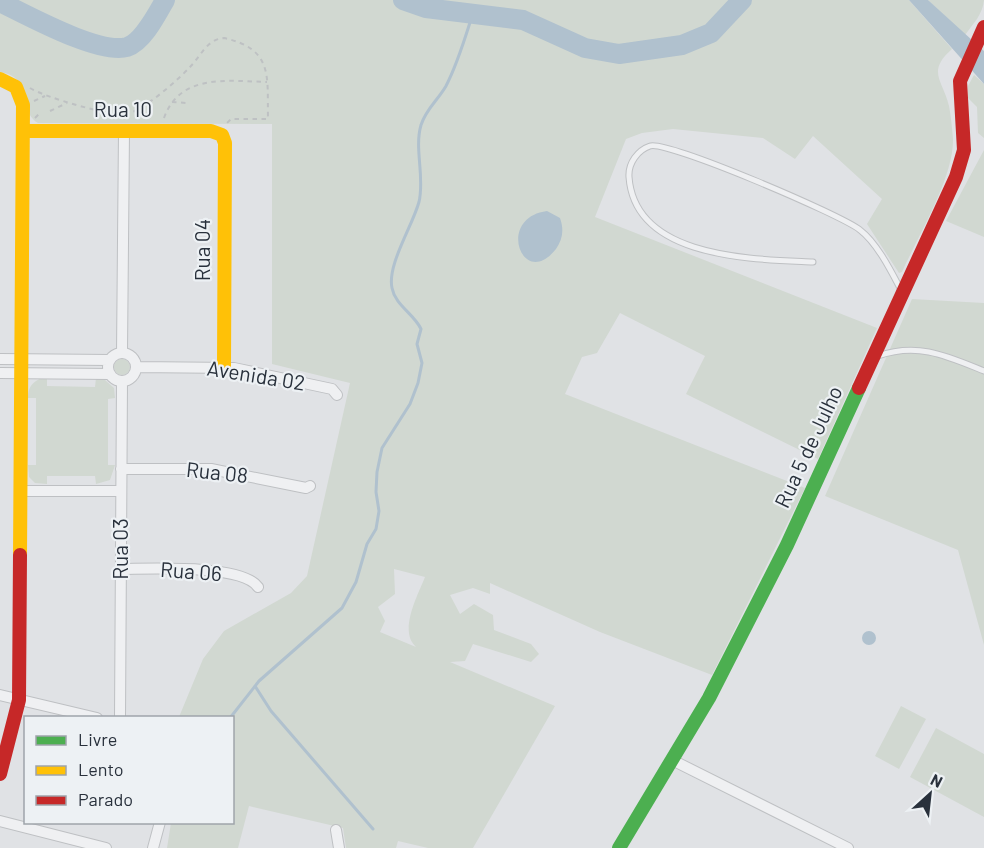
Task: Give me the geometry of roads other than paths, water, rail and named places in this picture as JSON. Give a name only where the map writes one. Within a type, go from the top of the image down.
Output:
[{"type":"street","name":"Rua 5 de Julho","points":[[620,848],[720,677],[808,501],[903,294],[961,162],[964,137],[960,81],[984,27]]},
{"type":"street","points":[[0,79],[11,83],[23,101],[19,700],[0,774]]},
{"type":"street","name":"Rua 10","points":[[23,130],[211,131],[222,135]]},
{"type":"street","points":[[122,353],[124,131]]},
{"type":"street","name":"Rua 04","points":[[222,135],[225,143],[224,367]]},
{"type":"street","points":[[0,373],[21,366],[110,360],[122,353]]},
{"type":"street","points":[[0,359],[21,366],[110,374],[122,381],[132,377],[136,367],[132,357],[122,353]]},
{"type":"street","points":[[110,360],[110,374]]},
{"type":"street","name":"Avenida 02","points":[[136,367],[224,367],[332,389],[337,395]]},
{"type":"street","name":"Rua 03","points":[[120,716],[122,381]]},
{"type":"street","name":"Rua 08","points":[[122,469],[211,469],[306,488],[310,486]]},
{"type":"street","points":[[20,491],[121,490]]},
{"type":"street","name":"Rua 06","points":[[121,569],[213,571],[248,579],[258,587]]},
{"type":"street","points":[[0,695],[92,716]]},
{"type":"street","points":[[672,760],[848,848]]},
{"type":"street","points":[[0,821],[106,848]]},
{"type":"street","points":[[153,848],[159,824]]},
{"type":"street","points":[[336,830],[339,848]]},
{"type":"lane","points":[[813,262],[721,255],[656,230],[644,217],[634,195],[629,178],[634,158],[642,149],[660,144],[752,179],[860,229],[903,294]]},
{"type":"lane","points":[[873,358],[914,348],[943,354],[984,371]]},
{"type":"water","points":[[909,0],[928,0],[984,51],[984,84]]},
{"type":"water","points":[[547,211],[560,218],[561,238],[556,249],[544,260],[533,262],[525,257],[518,237],[522,226],[531,216]]},
{"type":"water","points":[[866,631],[872,631],[876,638],[872,645],[866,645],[862,641],[862,635]]},
{"type":"waterway","points":[[0,2],[82,40],[115,48],[127,47],[139,40],[165,0]]},
{"type":"waterway","points":[[403,0],[426,8],[523,20],[585,48],[619,54],[682,45],[711,33],[742,0]]},
{"type":"waterway","points":[[232,716],[259,681],[342,608],[356,582],[367,544],[376,529],[379,511],[376,492],[377,472],[382,448],[410,404],[422,363],[417,344],[421,329],[394,294],[391,279],[393,268],[416,212],[421,192],[419,144],[421,125],[450,77],[473,13]]},
{"type":"waterway","points":[[255,686],[271,711],[373,829]]}]
